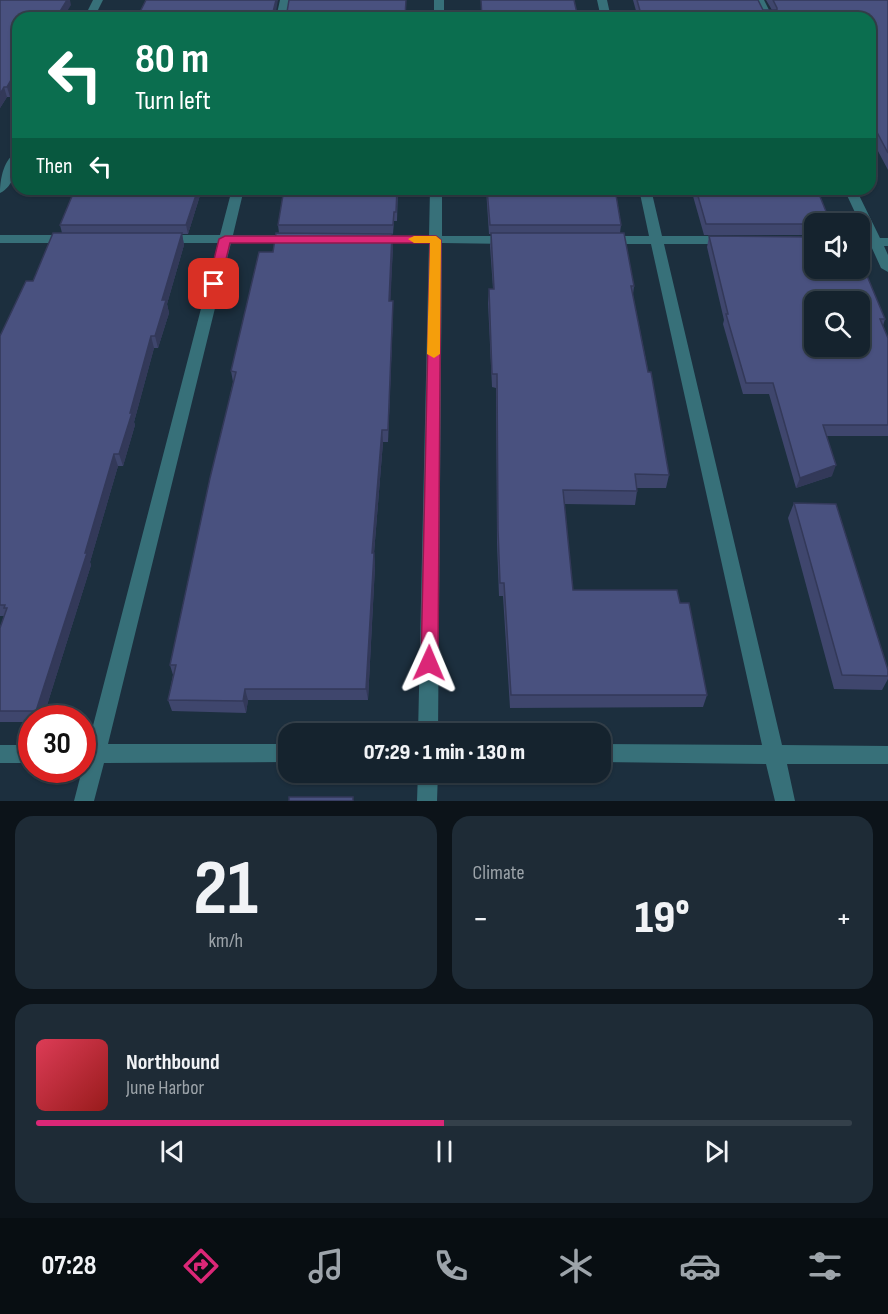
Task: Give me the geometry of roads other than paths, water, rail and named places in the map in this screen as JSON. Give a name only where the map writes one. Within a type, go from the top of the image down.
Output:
[{"type":"street","points":[[0,189],[12,166]]},
{"type":"street","points":[[96,727],[236,195]]},
{"type":"street","points":[[428,723],[436,195]]},
{"type":"street","points":[[646,195],[785,801]]},
{"type":"street","points":[[854,195],[882,242],[888,268]]},
{"type":"street","points":[[0,239],[83,239]]},
{"type":"street","points":[[154,239],[307,239]]},
{"type":"street","points":[[354,239],[529,240]]},
{"type":"street","points":[[587,240],[747,240]]},
{"type":"street","points":[[96,754],[278,753]]},
{"type":"street","points":[[611,753],[888,755]]},
{"type":"street","points":[[0,754],[18,754]]},
{"type":"street","points":[[84,801],[86,783]]},
{"type":"street","points":[[427,801],[428,783]]}]
